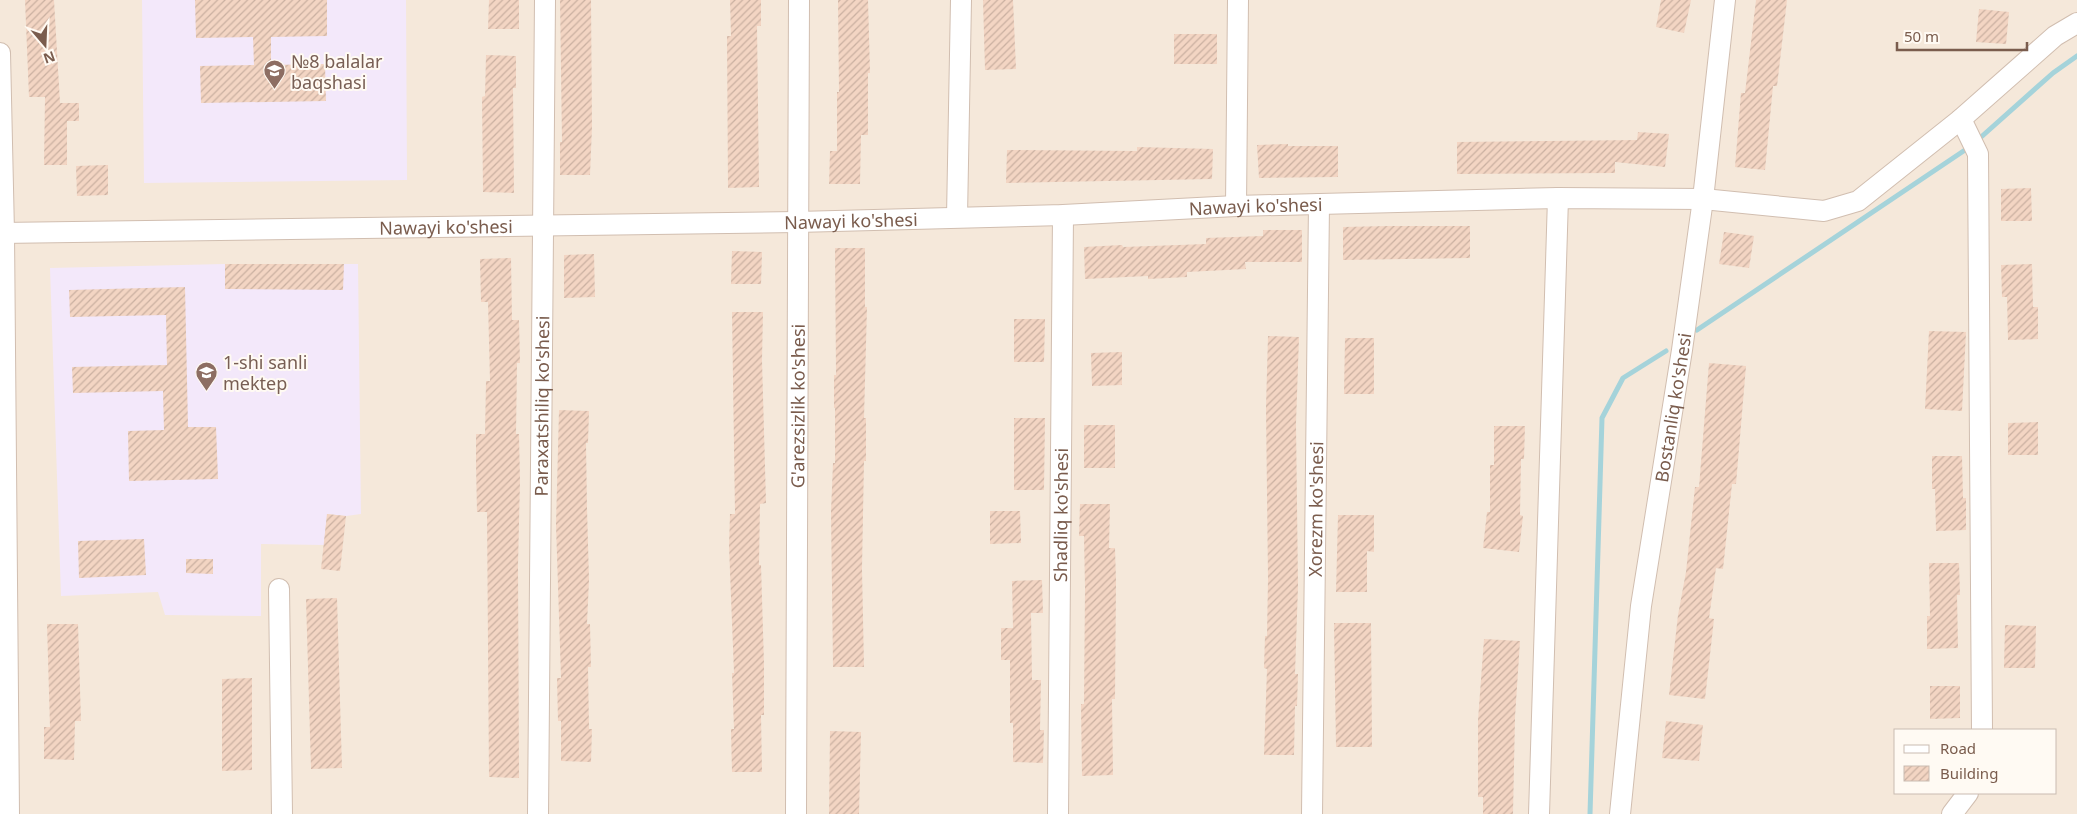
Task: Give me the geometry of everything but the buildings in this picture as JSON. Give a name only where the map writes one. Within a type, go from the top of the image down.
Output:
[{"type":"street","name":"Paraxatshiliq ko'shesi","points":[[538,814],[546,0]]},
{"type":"street","name":"G'arezsizlik ko'shesi","points":[[796,814],[799,0]]},
{"type":"street","points":[[957,218],[961,0]]},
{"type":"street","points":[[1236,206],[1238,0]]},
{"type":"street","name":"Bostanliq ko'shesi","points":[[1620,814],[1641,606],[1682,350],[1703,199],[1725,0]]},
{"type":"street","name":"Nawayi ko'shesi","points":[[2,233],[797,222],[1063,215],[1236,206],[1558,198],[1703,199],[1824,211],[1858,201],[1962,119],[2055,36],[2077,24]]},
{"type":"street","points":[[0,53],[9,814]]},
{"type":"street","points":[[1962,119],[1978,154],[1982,729]]},
{"type":"street","points":[[1539,814],[1558,198]]},
{"type":"street","name":"Xorezm ko'shesi","points":[[1312,814],[1318,204]]},
{"type":"street","name":"Shadliq ko'shesi","points":[[1058,814],[1063,215]]},
{"type":"street","points":[[279,589],[282,814]]},
{"type":"street","points":[[1952,814],[1967,794]]},
{"type":"shaded area","points":[[0,0],[2077,0],[2077,814],[0,814]]},
{"type":"shaded area","name":"№8 balalar baqshasi","points":[[142,0],[406,0],[407,180],[144,183]]},
{"type":"shaded area","name":"1-shi sanli mektep","points":[[225,264],[358,264],[361,514],[346,516],[327,514],[324,545],[261,544],[261,616],[165,615],[158,592],[61,596],[50,268]]},
{"type":"waterway","points":[[1980,138],[2053,73],[2077,56]]},
{"type":"waterway","points":[[1697,330],[1968,148]]},
{"type":"waterway","points":[[1590,814],[1602,418],[1623,378],[1666,351]]},
{"type":"place","name":"№8 balalar baqshasi","points":[[275,90]]},
{"type":"place","name":"1-shi sanli mektep","points":[[207,391]]}]
